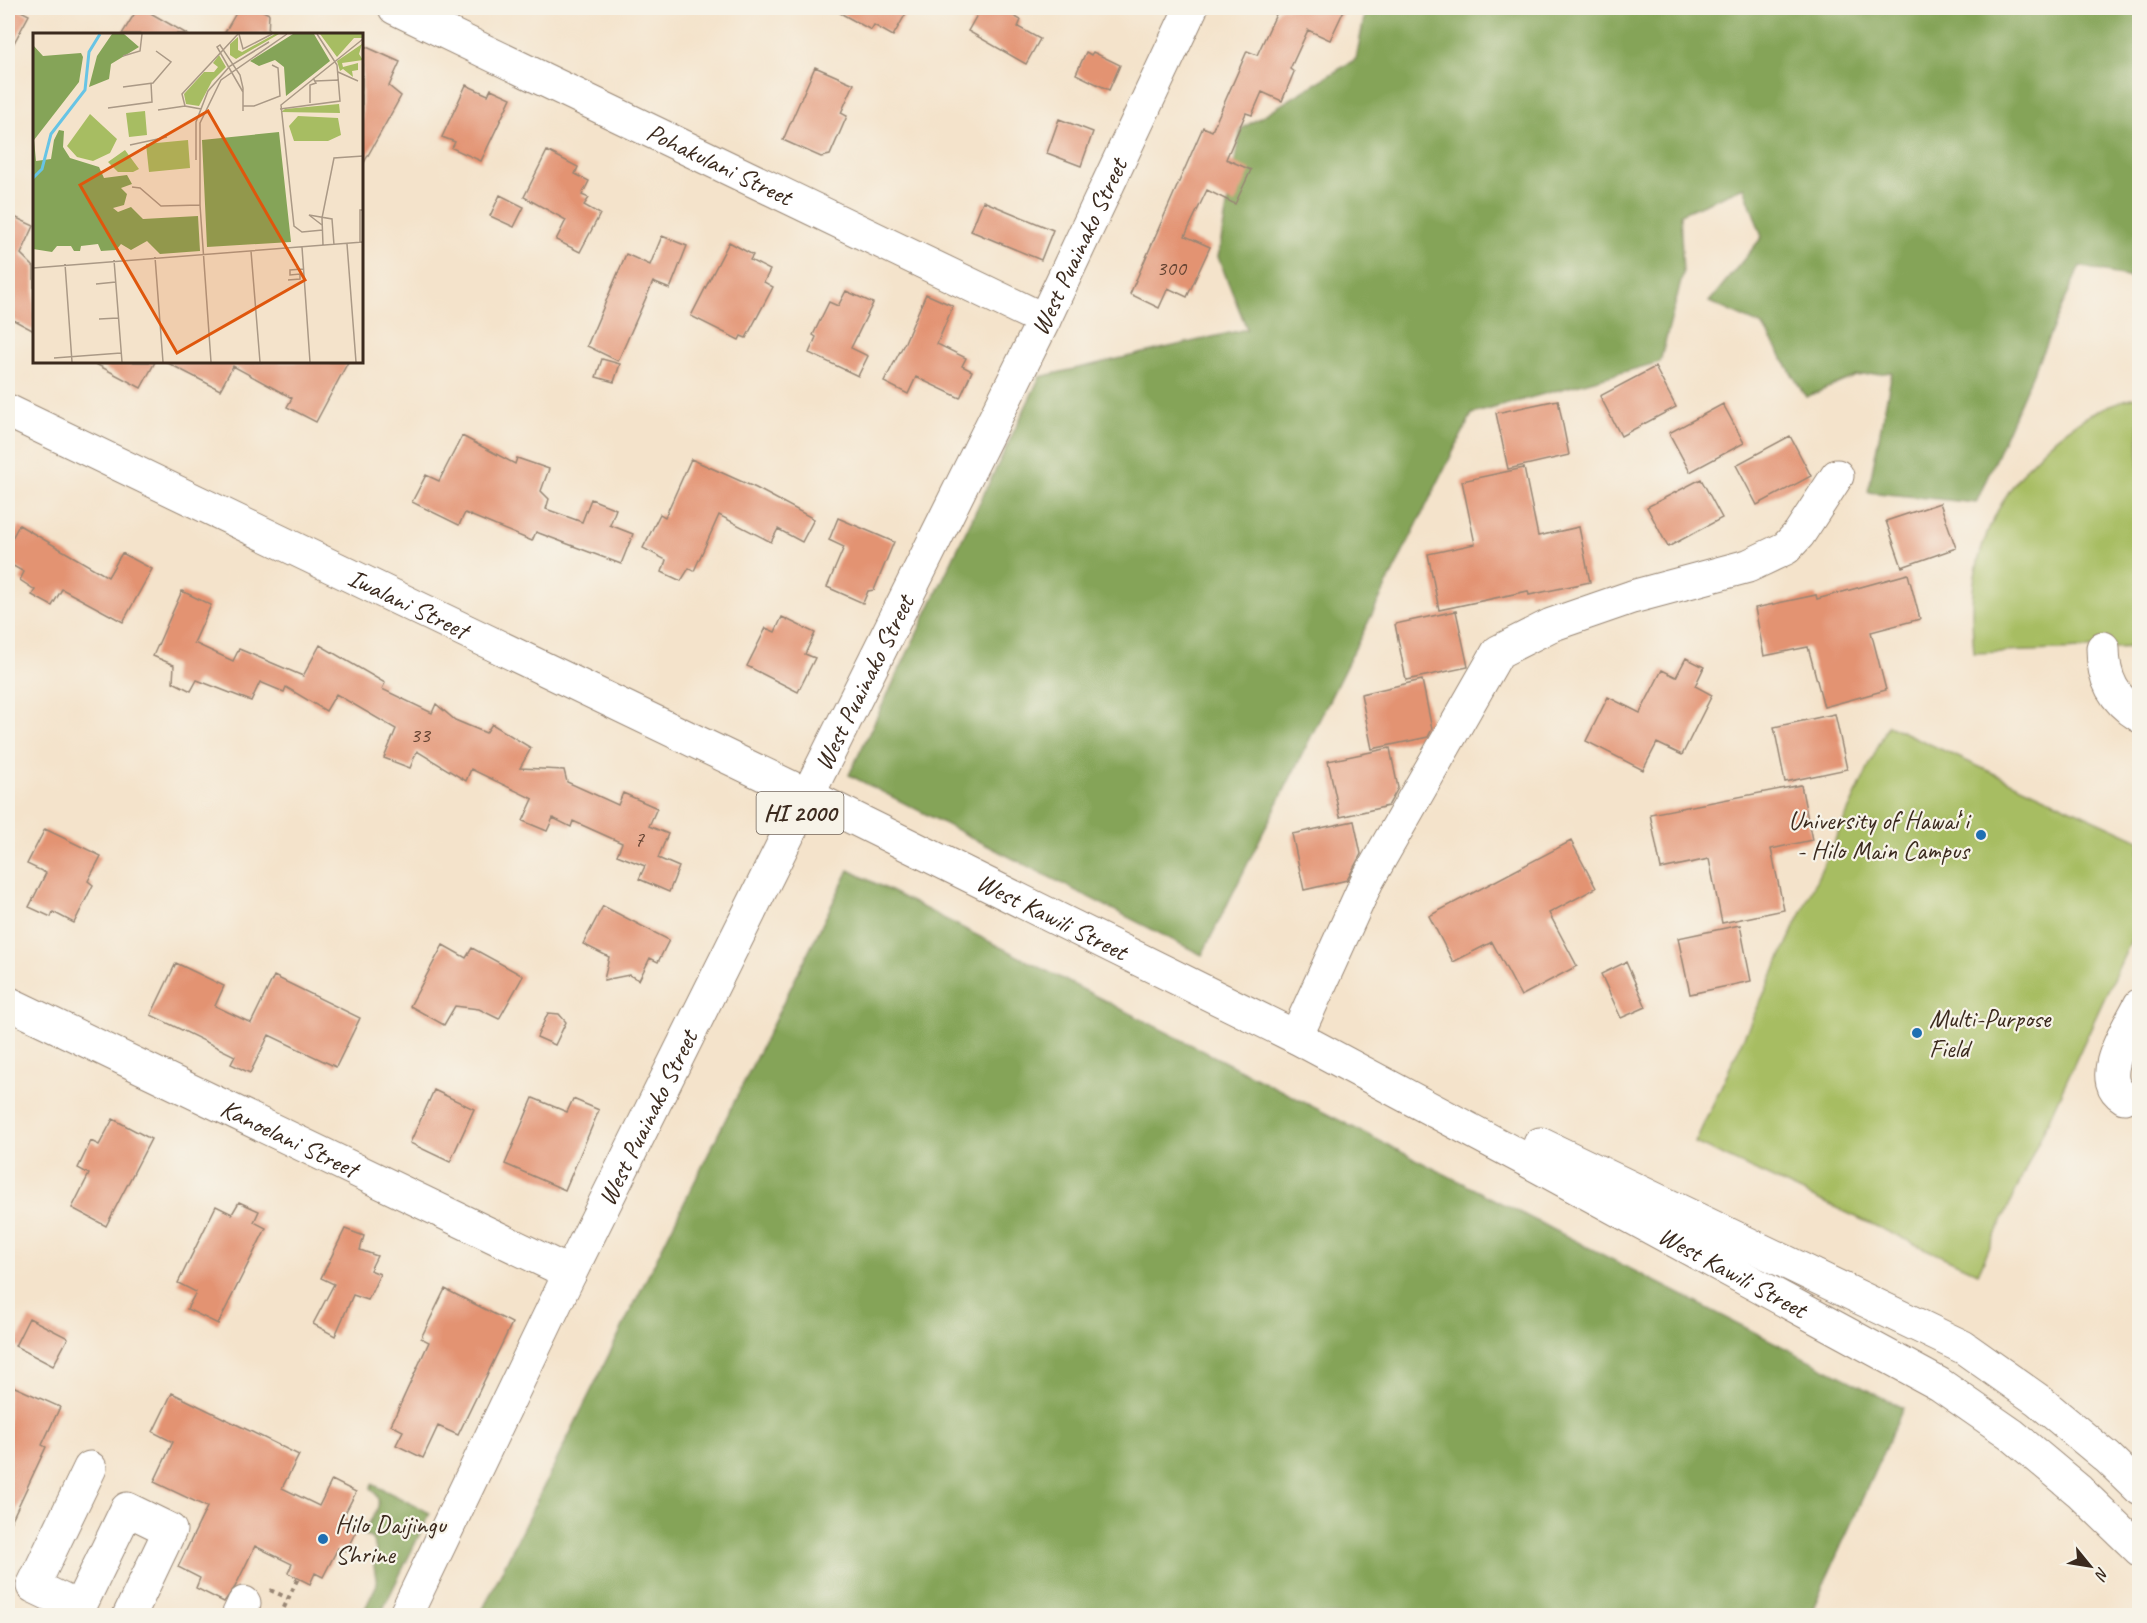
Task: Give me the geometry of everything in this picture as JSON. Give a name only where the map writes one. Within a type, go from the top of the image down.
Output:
[{"type":"main road","name":"Pohakulani Street","points":[[394,8],[1044,320]]},
{"type":"main road","name":"West Puainako Street","points":[[405,1616],[570,1273],[1044,320],[1191,8]]},
{"type":"main road","name":"Iwalani Street","points":[[8,411],[809,796]]},
{"type":"main road","points":[[1296,1037],[1367,881],[1498,651],[1551,625],[1632,597],[1748,566],[1786,548],[1799,534],[1837,476]]},
{"type":"main road","points":[[2103,648],[2104,669],[2114,694],[2125,707],[2139,716]]},
{"type":"main road","name":"West Kawili Street","points":[[809,796],[1296,1037],[1939,1384],[2028,1448],[2079,1491],[2139,1550]]},
{"type":"main road","name":"Kanoelani Street","points":[[8,1003],[570,1273]]},
{"type":"main road","points":[[2124,1097],[2116,1092],[2110,1081],[2112,1064],[2139,1005]]},
{"type":"main road","name":"West Kawili Street","points":[[1296,1037],[1543,1145],[1963,1347],[2038,1400],[2108,1458],[2139,1489]]},
{"type":"main road","points":[[90,1467],[33,1586],[79,1608],[127,1509],[170,1530],[138,1613]]},
{"type":"path","points":[[280,1616],[298,1578]]},
{"type":"green space","points":[[1366,8],[2139,8],[2139,280],[2080,266],[1976,503],[1868,492],[1892,372],[1856,376],[1806,397],[1763,326],[1709,302],[1762,237],[1744,187],[1680,214],[1683,274],[1660,362],[1472,414],[1202,955],[849,775],[1040,377],[1247,329],[1218,257],[1241,129],[1356,59]]},
{"type":"green space","points":[[2139,396],[2139,647],[1974,653],[1972,602],[1976,571],[1984,541],[2013,485],[2033,460],[2056,438],[2082,420],[2109,406]]},
{"type":"green space","name":"Multi-Purpose Field","points":[[1888,725],[2139,840],[2139,923],[1978,1273],[1695,1143]]},
{"type":"green space","points":[[849,870],[1903,1408],[1810,1615],[480,1615]]},
{"type":"green space","points":[[372,1484],[430,1513],[380,1615],[362,1615],[377,1584],[374,1566],[376,1549],[372,1539],[362,1533],[377,1510],[378,1500],[371,1488]]},
{"type":"building","points":[[8,8],[15,8],[29,15],[8,54]]},
{"type":"building","points":[[138,8],[142,8],[185,33],[123,33]]},
{"type":"building","points":[[239,8],[257,8],[269,14],[268,33],[225,33]]},
{"type":"building","points":[[831,8],[909,8],[893,36],[874,25],[871,30]]},
{"type":"building","points":[[981,8],[999,8],[1021,20],[1018,27],[1040,39],[1026,64],[968,31]]},
{"type":"building","points":[[1279,8],[1345,8],[1330,40],[1308,30],[1290,69],[1294,72],[1282,101],[1262,92],[1252,115],[1246,113],[1226,159],[1251,170],[1235,204],[1207,190],[1185,236],[1210,247],[1187,297],[1168,288],[1159,308],[1130,294],[1203,127],[1212,131],[1247,51],[1257,55]]},
{"type":"building","points":[[363,45],[400,62],[389,86],[401,96],[363,164]]},
{"type":"building","points":[[1086,52],[1091,55],[1093,52],[1120,65],[1109,90],[1076,74]]},
{"type":"building","points":[[815,67],[854,84],[841,113],[847,116],[830,155],[821,157],[783,140]]},
{"type":"building","points":[[466,85],[488,95],[491,89],[511,98],[481,161],[452,148],[455,142],[442,137]]},
{"type":"building","points":[[1059,119],[1093,132],[1081,166],[1047,153]]},
{"type":"building","points":[[547,151],[578,167],[575,174],[589,181],[582,195],[589,198],[584,205],[600,214],[580,252],[556,240],[566,220],[524,197]]},
{"type":"building","points":[[500,195],[524,207],[514,227],[490,216]]},
{"type":"building","points":[[983,201],[1053,230],[1041,260],[971,231]]},
{"type":"building","points":[[8,214],[33,226],[21,254],[33,266],[33,330],[8,317]]},
{"type":"building","points":[[662,236],[687,246],[670,289],[653,282],[618,361],[587,346],[626,254],[650,265]]},
{"type":"building","points":[[729,242],[753,255],[750,260],[770,270],[764,282],[773,287],[746,338],[741,336],[739,340],[691,316]]},
{"type":"building","points":[[846,291],[873,303],[851,348],[868,356],[858,376],[809,353],[816,337],[813,335],[829,302],[838,306]]},
{"type":"building","points":[[926,294],[953,306],[937,344],[966,358],[962,366],[972,371],[960,398],[916,377],[908,394],[884,382]]},
{"type":"building","points":[[602,359],[620,364],[614,382],[596,377]]},
{"type":"building","points":[[94,363],[154,363],[141,388]]},
{"type":"building","points":[[168,363],[347,363],[316,422],[287,407],[292,398],[233,366],[220,390]]},
{"type":"building","points":[[1655,367],[1676,407],[1621,436],[1600,396]]},
{"type":"building","points":[[1558,400],[1569,455],[1508,469],[1496,413]]},
{"type":"building","points":[[1723,404],[1744,443],[1690,472],[1669,433]]},
{"type":"building","points":[[462,436],[515,464],[517,458],[549,469],[541,491],[549,499],[546,509],[582,522],[591,499],[616,509],[610,525],[633,534],[621,564],[536,532],[532,541],[465,513],[459,525],[412,502],[426,475],[439,481]]},
{"type":"building","points":[[1790,436],[1811,476],[1757,505],[1736,465]]},
{"type":"building","points":[[691,459],[756,488],[814,519],[802,542],[778,529],[771,542],[719,515],[694,571],[689,568],[681,581],[662,572],[666,560],[643,548],[660,514],[665,517]]},
{"type":"building","points":[[1524,468],[1538,536],[1579,527],[1590,582],[1529,595],[1528,591],[1439,610],[1428,554],[1475,544],[1462,481]]},
{"type":"building","points":[[1701,479],[1722,518],[1668,547],[1647,507]]},
{"type":"building","points":[[1940,503],[1956,548],[1902,567],[1886,521]]},
{"type":"building","points":[[838,518],[894,542],[874,590],[868,591],[863,603],[827,587],[844,547],[829,540]]},
{"type":"building","points":[[19,525],[108,577],[122,553],[152,569],[123,622],[62,589],[52,606],[32,595],[35,590],[20,580],[24,572],[8,563],[8,546]]},
{"type":"building","points":[[1908,574],[1920,619],[1871,632],[1886,690],[1824,707],[1808,647],[1764,656],[1755,608],[1816,595],[1817,599]]},
{"type":"building","points":[[182,591],[211,605],[194,643],[233,661],[239,649],[303,676],[320,645],[385,683],[382,689],[432,713],[436,704],[455,720],[486,733],[492,724],[531,748],[520,768],[564,770],[567,782],[618,805],[623,793],[657,808],[649,826],[668,834],[658,858],[679,867],[669,892],[639,879],[645,866],[617,855],[622,843],[573,821],[571,827],[553,818],[547,831],[523,821],[533,799],[471,769],[466,781],[417,751],[410,768],[384,758],[396,729],[336,694],[326,711],[286,687],[284,692],[260,682],[251,701],[197,680],[191,691],[173,682],[174,665],[153,656]]},
{"type":"building","points":[[1456,611],[1468,667],[1406,680],[1395,624]]},
{"type":"building","points":[[782,617],[815,633],[805,654],[815,658],[798,692],[747,666],[766,628],[775,632]]},
{"type":"building","points":[[1686,658],[1704,667],[1695,686],[1712,695],[1682,755],[1657,743],[1643,770],[1586,741],[1608,697],[1640,713],[1662,670],[1676,677]]},
{"type":"building","points":[[1422,680],[1432,729],[1428,737],[1372,749],[1361,694]]},
{"type":"building","points":[[1835,714],[1847,769],[1785,782],[1774,727]]},
{"type":"building","points":[[1390,748],[1398,788],[1388,806],[1340,817],[1328,761]]},
{"type":"building","points":[[1801,785],[1812,840],[1771,849],[1784,910],[1722,923],[1709,859],[1661,869],[1650,814]]},
{"type":"building","points":[[1354,821],[1361,854],[1347,880],[1304,890],[1292,834]]},
{"type":"building","points":[[45,829],[101,856],[88,881],[93,885],[74,923],[53,912],[51,917],[29,907],[46,873],[27,864]]},
{"type":"building","points":[[1571,841],[1596,888],[1549,913],[1577,966],[1521,996],[1492,942],[1453,962],[1429,916]]},
{"type":"building","points":[[603,906],[669,940],[658,962],[650,958],[639,980],[629,975],[604,980],[609,957],[583,944]]},
{"type":"building","points":[[1740,925],[1751,981],[1690,994],[1678,938]]},
{"type":"building","points":[[443,945],[466,958],[472,948],[523,976],[499,1019],[479,1009],[455,1006],[444,1025],[410,1006]]},
{"type":"building","points":[[1626,962],[1646,1007],[1621,1018],[1601,974]]},
{"type":"building","points":[[176,963],[224,986],[215,1006],[251,1023],[274,976],[360,1018],[336,1067],[269,1035],[250,1073],[231,1064],[235,1056],[151,1015]]},
{"type":"building","points":[[548,1013],[559,1014],[566,1022],[555,1045],[537,1037]]},
{"type":"building","points":[[434,1090],[474,1109],[450,1162],[410,1143]]},
{"type":"building","points":[[533,1098],[567,1112],[573,1099],[599,1110],[565,1190],[505,1164]]},
{"type":"building","points":[[113,1119],[151,1139],[106,1226],[72,1208],[89,1174],[78,1168],[91,1141],[99,1145]]},
{"type":"building","points":[[239,1202],[259,1211],[254,1222],[266,1228],[218,1324],[187,1309],[196,1292],[178,1283],[216,1206],[232,1214]]},
{"type":"building","points":[[345,1229],[364,1236],[360,1250],[377,1256],[370,1270],[380,1274],[368,1300],[353,1295],[335,1336],[313,1324],[334,1284],[321,1278]]},
{"type":"building","points":[[445,1289],[512,1323],[458,1435],[438,1426],[423,1458],[396,1445],[403,1431],[391,1425],[429,1342],[421,1338]]},
{"type":"building","points":[[29,1318],[68,1338],[53,1366],[15,1346]]},
{"type":"building","points":[[8,1384],[60,1407],[42,1445],[46,1447],[8,1528]]},
{"type":"building","points":[[172,1393],[299,1455],[282,1488],[319,1506],[332,1480],[356,1492],[343,1517],[359,1525],[346,1551],[338,1548],[323,1577],[315,1573],[310,1584],[288,1573],[292,1564],[255,1546],[235,1587],[224,1602],[196,1588],[200,1578],[178,1567],[207,1507],[154,1482],[173,1442],[153,1432]]},
{"type":"place","name":"University of Hawaiʻi - Hilo Main Campus","points":[[1981,835]]},
{"type":"place","name":"Multi-Purpose Field","points":[[1917,1033]]},
{"type":"place","name":"Hilo Daijingu Shrine","points":[[323,1539]]}]
